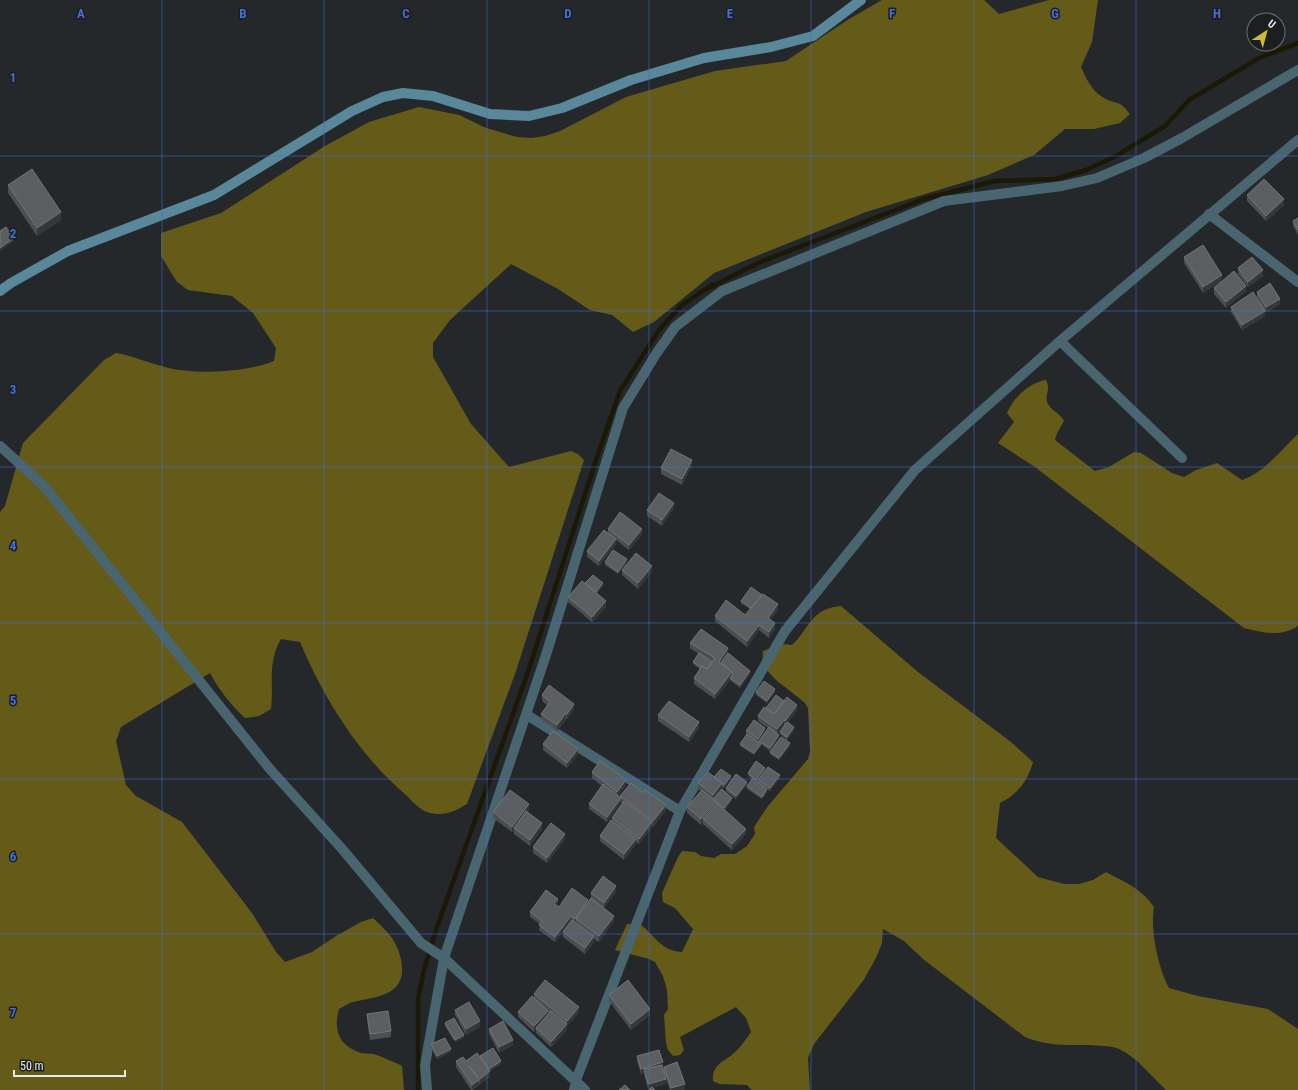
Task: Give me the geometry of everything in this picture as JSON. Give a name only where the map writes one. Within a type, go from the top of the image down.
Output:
[{"type":"main road","points":[[0,291],[11,283],[68,251],[214,195],[352,111],[383,97],[403,93],[433,96],[490,114],[529,116],[562,108],[631,80],[704,58],[771,47],[813,36],[861,0]]},
{"type":"street","points":[[427,1090],[425,1065],[441,956],[526,714],[623,408],[656,354],[675,327],[722,291],[944,201],[1062,186],[1097,178],[1144,158],[1175,142],[1298,70]]},
{"type":"street","points":[[575,1085],[680,811],[785,631],[915,470],[1060,341],[1298,140]]},
{"type":"street","points":[[1209,214],[1298,282]]},
{"type":"street","points":[[1060,341],[1182,458]]},
{"type":"street","points":[[0,446],[44,486],[269,768],[343,850],[421,944],[441,956],[575,1085],[585,1090]]},
{"type":"street","points":[[526,714],[680,811]]},
{"type":"shaded area","points":[[882,0],[984,0],[999,14],[1049,0],[1098,0],[1092,42],[1081,67],[1088,81],[1097,93],[1106,99],[1121,105],[1130,114],[1120,123],[1094,129],[1065,129],[1034,155],[988,175],[866,212],[714,273],[654,322],[633,332],[612,315],[590,310],[558,289],[511,264],[450,320],[433,343],[433,357],[471,424],[509,467],[571,451],[578,454],[584,460],[515,674],[467,804],[443,814],[427,812],[416,805],[389,779],[358,744],[331,705],[300,642],[281,639],[272,665],[271,709],[259,716],[245,718],[226,697],[210,673],[121,727],[116,741],[126,785],[136,796],[182,822],[252,913],[276,952],[285,962],[312,952],[361,922],[373,918],[390,935],[396,944],[401,958],[402,973],[397,986],[391,991],[382,995],[347,1004],[339,1009],[337,1024],[343,1042],[353,1050],[361,1053],[375,1054],[402,1066],[404,1090],[0,1090],[0,512],[5,506],[23,443],[104,360],[116,353],[169,368],[208,372],[251,368],[274,361],[276,348],[253,313],[232,296],[188,290],[177,282],[161,256],[161,233],[221,213],[325,146],[369,122],[419,107],[459,115],[486,128],[517,137],[531,138],[545,136],[560,131],[626,97],[715,71],[786,61],[849,19]]},
{"type":"shaded area","points":[[1046,380],[1048,387],[1048,405],[1064,421],[1055,440],[1095,471],[1109,467],[1134,452],[1141,453],[1172,473],[1184,477],[1196,470],[1217,463],[1242,480],[1258,472],[1298,434],[1298,626],[1285,632],[1278,633],[1244,628],[1035,467],[998,443],[1014,422],[1007,413],[1018,396],[1034,384]]},
{"type":"shaded area","points":[[841,606],[918,672],[1011,742],[1033,762],[1025,781],[1017,792],[1000,803],[996,838],[1038,877],[1064,884],[1079,884],[1093,880],[1106,872],[1144,895],[1154,907],[1153,926],[1158,959],[1169,988],[1198,996],[1268,1009],[1298,1029],[1298,1090],[1166,1090],[1138,1062],[1119,1049],[1104,1046],[1048,1043],[1025,1037],[923,959],[904,941],[883,929],[882,943],[876,958],[863,981],[814,1044],[808,1058],[810,1090],[752,1090],[747,1085],[719,1084],[713,1081],[713,1075],[717,1067],[737,1050],[751,1032],[746,1018],[736,1007],[680,1037],[684,1050],[680,1055],[673,1056],[668,1050],[666,1043],[664,1015],[668,1009],[667,990],[663,976],[655,962],[615,950],[627,924],[640,924],[663,946],[682,952],[693,929],[675,908],[663,902],[662,893],[678,857],[682,851],[695,852],[701,856],[714,858],[721,854],[735,854],[747,846],[755,834],[754,827],[768,806],[808,759],[810,752],[808,708],[804,702],[776,680],[762,665],[763,651],[782,644],[792,645],[817,615],[831,608]]},
{"type":"building","points":[[32,169],[61,212],[37,228],[8,185]]},
{"type":"building","points":[[1264,179],[1284,199],[1266,216],[1247,195]]},
{"type":"building","points":[[1298,218],[1298,230],[1293,221]]},
{"type":"building","points":[[6,227],[14,238],[0,248],[0,231]]},
{"type":"building","points":[[1203,245],[1222,275],[1203,287],[1184,257]]},
{"type":"building","points":[[1252,257],[1263,270],[1248,282],[1238,268]]},
{"type":"building","points":[[1234,271],[1246,286],[1226,302],[1214,288]]},
{"type":"building","points":[[1270,283],[1280,299],[1266,307],[1257,292]]},
{"type":"building","points":[[1253,292],[1265,311],[1242,325],[1231,307]]},
{"type":"building","points":[[671,449],[692,460],[682,479],[661,468]]},
{"type":"building","points":[[659,493],[674,503],[662,520],[647,510]]},
{"type":"building","points":[[620,512],[642,529],[629,545],[608,529]]},
{"type":"building","points":[[604,530],[616,539],[599,561],[587,551]]},
{"type":"building","points":[[613,550],[627,559],[618,572],[605,562]]},
{"type":"building","points":[[636,553],[652,566],[638,583],[622,570]]},
{"type":"building","points":[[593,575],[603,583],[596,592],[585,583]]},
{"type":"building","points":[[582,581],[606,601],[592,617],[568,597]]},
{"type":"building","points":[[751,587],[762,595],[751,608],[741,601]]},
{"type":"building","points":[[763,594],[778,604],[768,618],[775,623],[769,632],[759,625],[747,641],[715,616],[726,600],[745,615]]},
{"type":"building","points":[[701,629],[728,648],[719,662],[732,672],[715,694],[694,678],[702,666],[707,669],[715,658],[690,643]]},
{"type":"building","points":[[699,653],[712,662],[707,669],[693,662]]},
{"type":"building","points":[[728,653],[750,671],[740,685],[730,678],[733,674],[732,672],[721,663]]},
{"type":"building","points":[[764,681],[775,689],[767,701],[756,692]]},
{"type":"building","points":[[549,685],[574,704],[557,725],[541,714],[550,702],[542,695]]},
{"type":"building","points":[[776,695],[784,701],[774,714],[766,708]]},
{"type":"building","points":[[787,697],[797,705],[777,729],[758,716],[764,707],[774,714]]},
{"type":"building","points":[[669,701],[699,722],[689,737],[658,715]]},
{"type":"building","points":[[754,720],[765,728],[758,739],[746,731]]},
{"type":"building","points":[[787,722],[794,727],[787,737],[780,732]]},
{"type":"building","points":[[769,727],[779,735],[770,748],[759,741]]},
{"type":"building","points":[[553,731],[578,749],[567,763],[543,744]]},
{"type":"building","points":[[747,734],[761,744],[754,753],[740,744]]},
{"type":"building","points":[[781,737],[790,743],[779,758],[770,752]]},
{"type":"building","points":[[600,761],[626,780],[617,792],[592,772]]},
{"type":"building","points":[[756,761],[765,768],[756,780],[748,773]]},
{"type":"building","points":[[768,767],[780,775],[770,788],[758,780]]},
{"type":"building","points":[[721,769],[731,776],[724,785],[714,777]]},
{"type":"building","points":[[708,772],[722,783],[713,795],[698,783]]},
{"type":"building","points":[[736,774],[747,782],[736,796],[726,788]]},
{"type":"building","points":[[753,778],[767,789],[762,797],[747,786]]},
{"type":"building","points":[[631,783],[642,793],[645,790],[666,805],[653,821],[620,796]]},
{"type":"building","points":[[603,784],[621,798],[607,817],[589,804]]},
{"type":"building","points":[[722,789],[732,798],[724,808],[713,799]]},
{"type":"building","points":[[510,790],[529,804],[512,827],[493,812]]},
{"type":"building","points":[[702,790],[716,802],[701,819],[687,807]]},
{"type":"building","points":[[624,801],[652,822],[639,839],[612,818]]},
{"type":"building","points":[[717,803],[746,829],[732,844],[703,819]]},
{"type":"building","points":[[526,811],[542,823],[530,840],[514,828]]},
{"type":"building","points":[[611,820],[636,839],[624,854],[600,836]]},
{"type":"building","points":[[551,823],[565,834],[547,858],[533,847]]},
{"type":"building","points":[[603,876],[616,886],[604,903],[591,893]]},
{"type":"building","points":[[572,888],[588,900],[575,919],[571,916],[555,937],[539,925],[542,921],[530,912],[546,890],[558,899],[554,904],[559,907]]},
{"type":"building","points":[[591,898],[614,916],[599,936],[576,919]]},
{"type":"building","points":[[572,920],[594,936],[585,948],[563,932]]},
{"type":"building","points":[[545,980],[579,1007],[567,1021],[534,994]]},
{"type":"building","points":[[628,980],[650,1009],[631,1024],[609,995]]},
{"type":"building","points":[[532,996],[548,1011],[534,1026],[518,1012]]},
{"type":"building","points":[[469,1002],[480,1021],[466,1029],[455,1010]]},
{"type":"building","points":[[388,1011],[391,1031],[370,1034],[367,1014]]},
{"type":"building","points":[[551,1011],[567,1024],[551,1042],[536,1028]]},
{"type":"building","points":[[454,1018],[464,1035],[455,1040],[445,1023]]},
{"type":"building","points":[[503,1021],[513,1040],[499,1047],[489,1029]]},
{"type":"building","points":[[445,1038],[451,1049],[437,1056],[431,1044]]},
{"type":"building","points":[[493,1048],[501,1061],[489,1069],[480,1056]]},
{"type":"building","points":[[659,1050],[663,1062],[641,1069],[637,1056]]},
{"type":"building","points":[[477,1053],[490,1071],[480,1079],[469,1066],[479,1080],[472,1085],[456,1061],[463,1057],[466,1061]]},
{"type":"building","points":[[677,1062],[685,1084],[671,1088],[664,1067]]},
{"type":"building","points":[[662,1065],[666,1079],[648,1084],[644,1069]]},
{"type":"building","points":[[625,1085],[630,1090],[619,1090]]},
{"type":"waterway","points":[[418,1090],[418,999],[424,970],[437,927],[529,669],[597,457],[620,391],[659,330],[681,306],[713,284],[707,289],[760,262],[924,199],[995,181],[1056,179],[1086,170],[1116,156],[1165,126],[1189,100],[1259,58],[1298,43]]}]
